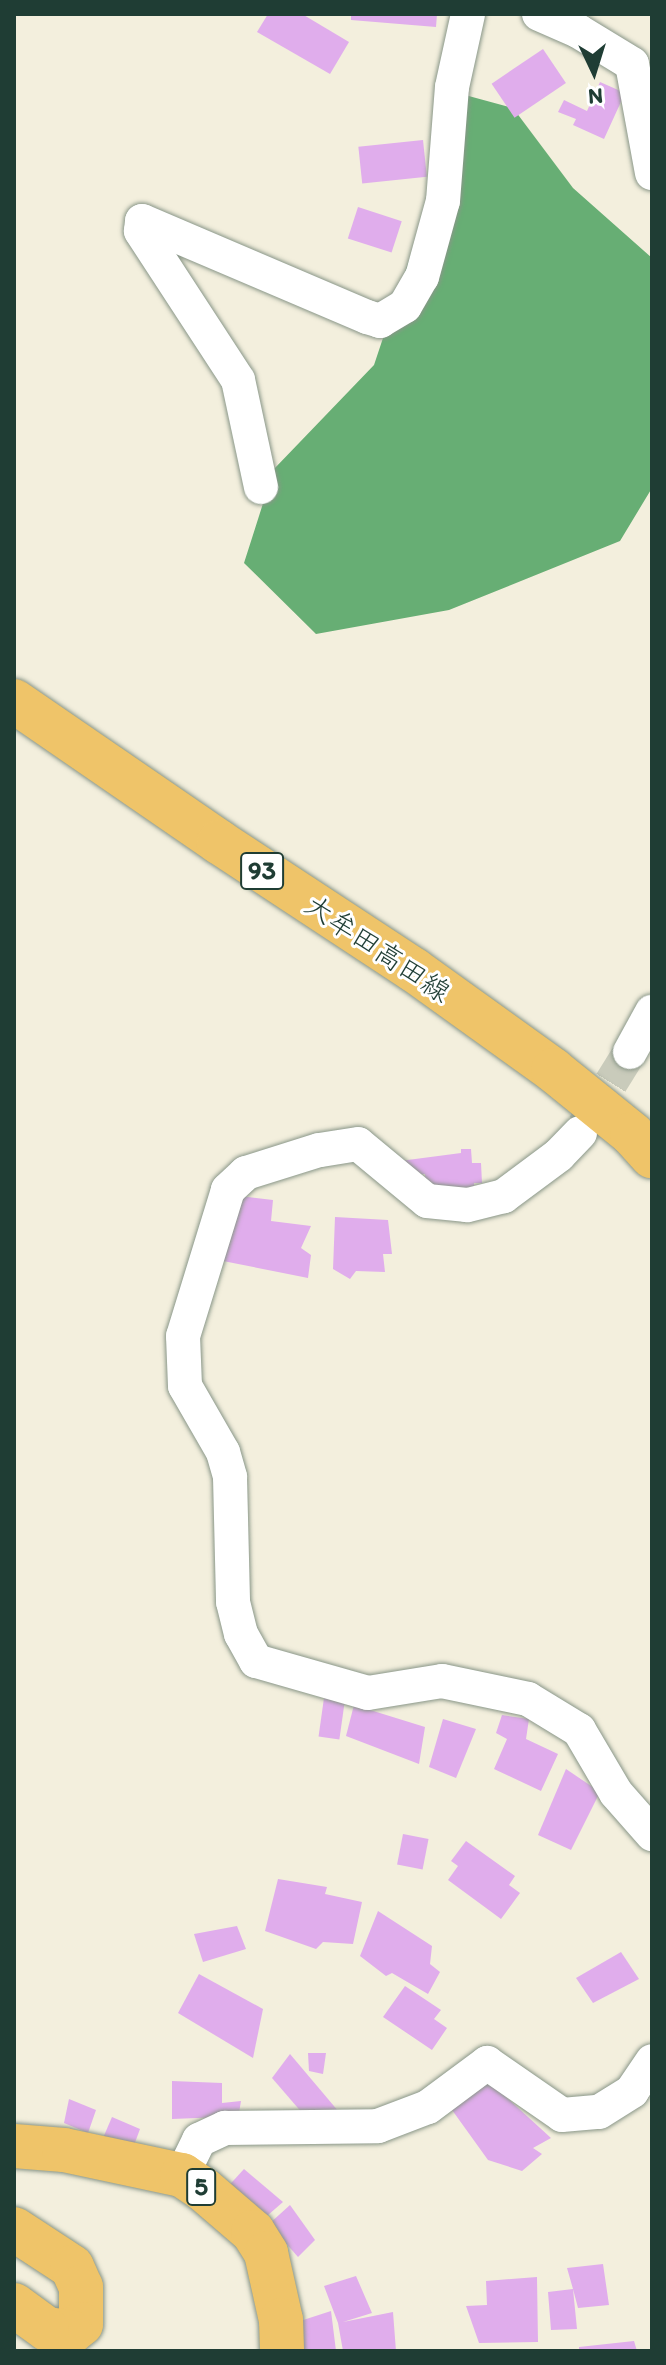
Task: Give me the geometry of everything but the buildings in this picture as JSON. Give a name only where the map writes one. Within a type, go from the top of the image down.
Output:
[{"type":"main road","name":"大牟田高田線","points":[[14,701],[414,970],[553,1070],[632,1134],[652,1156]]},
{"type":"main road","name":"5","points":[[14,2146],[64,2150],[182,2175],[253,2232],[266,2253],[281,2320],[282,2351]]},
{"type":"main road","points":[[14,2229],[72,2267],[81,2287],[81,2324],[59,2341],[14,2305]]},
{"type":"street","points":[[261,487],[238,380],[141,231],[142,221],[367,317],[380,321],[405,306],[422,277],[443,201],[452,87],[468,14]]},
{"type":"street","points":[[539,14],[578,31],[632,64],[652,173]]},
{"type":"street","points":[[630,1052],[652,1012]]},
{"type":"street","points":[[580,1133],[559,1155],[504,1196],[467,1205],[427,1201],[358,1144],[319,1150],[246,1173],[228,1190],[183,1336],[185,1386],[223,1452],[230,1477],[233,1602],[241,1634],[256,1661],[368,1693],[442,1681],[528,1699],[579,1730],[616,1793],[652,1834]]},
{"type":"street","points":[[182,2175],[199,2140],[225,2128],[378,2126],[428,2107],[487,2063],[562,2115],[599,2112],[632,2091],[652,2061]]},
{"type":"green space","points":[[454,92],[513,108],[573,188],[652,258],[652,488],[620,541],[449,610],[316,634],[244,563],[274,469],[374,365],[434,185]]},
{"type":"tunnel","points":[[584,1126],[630,1052]]}]
